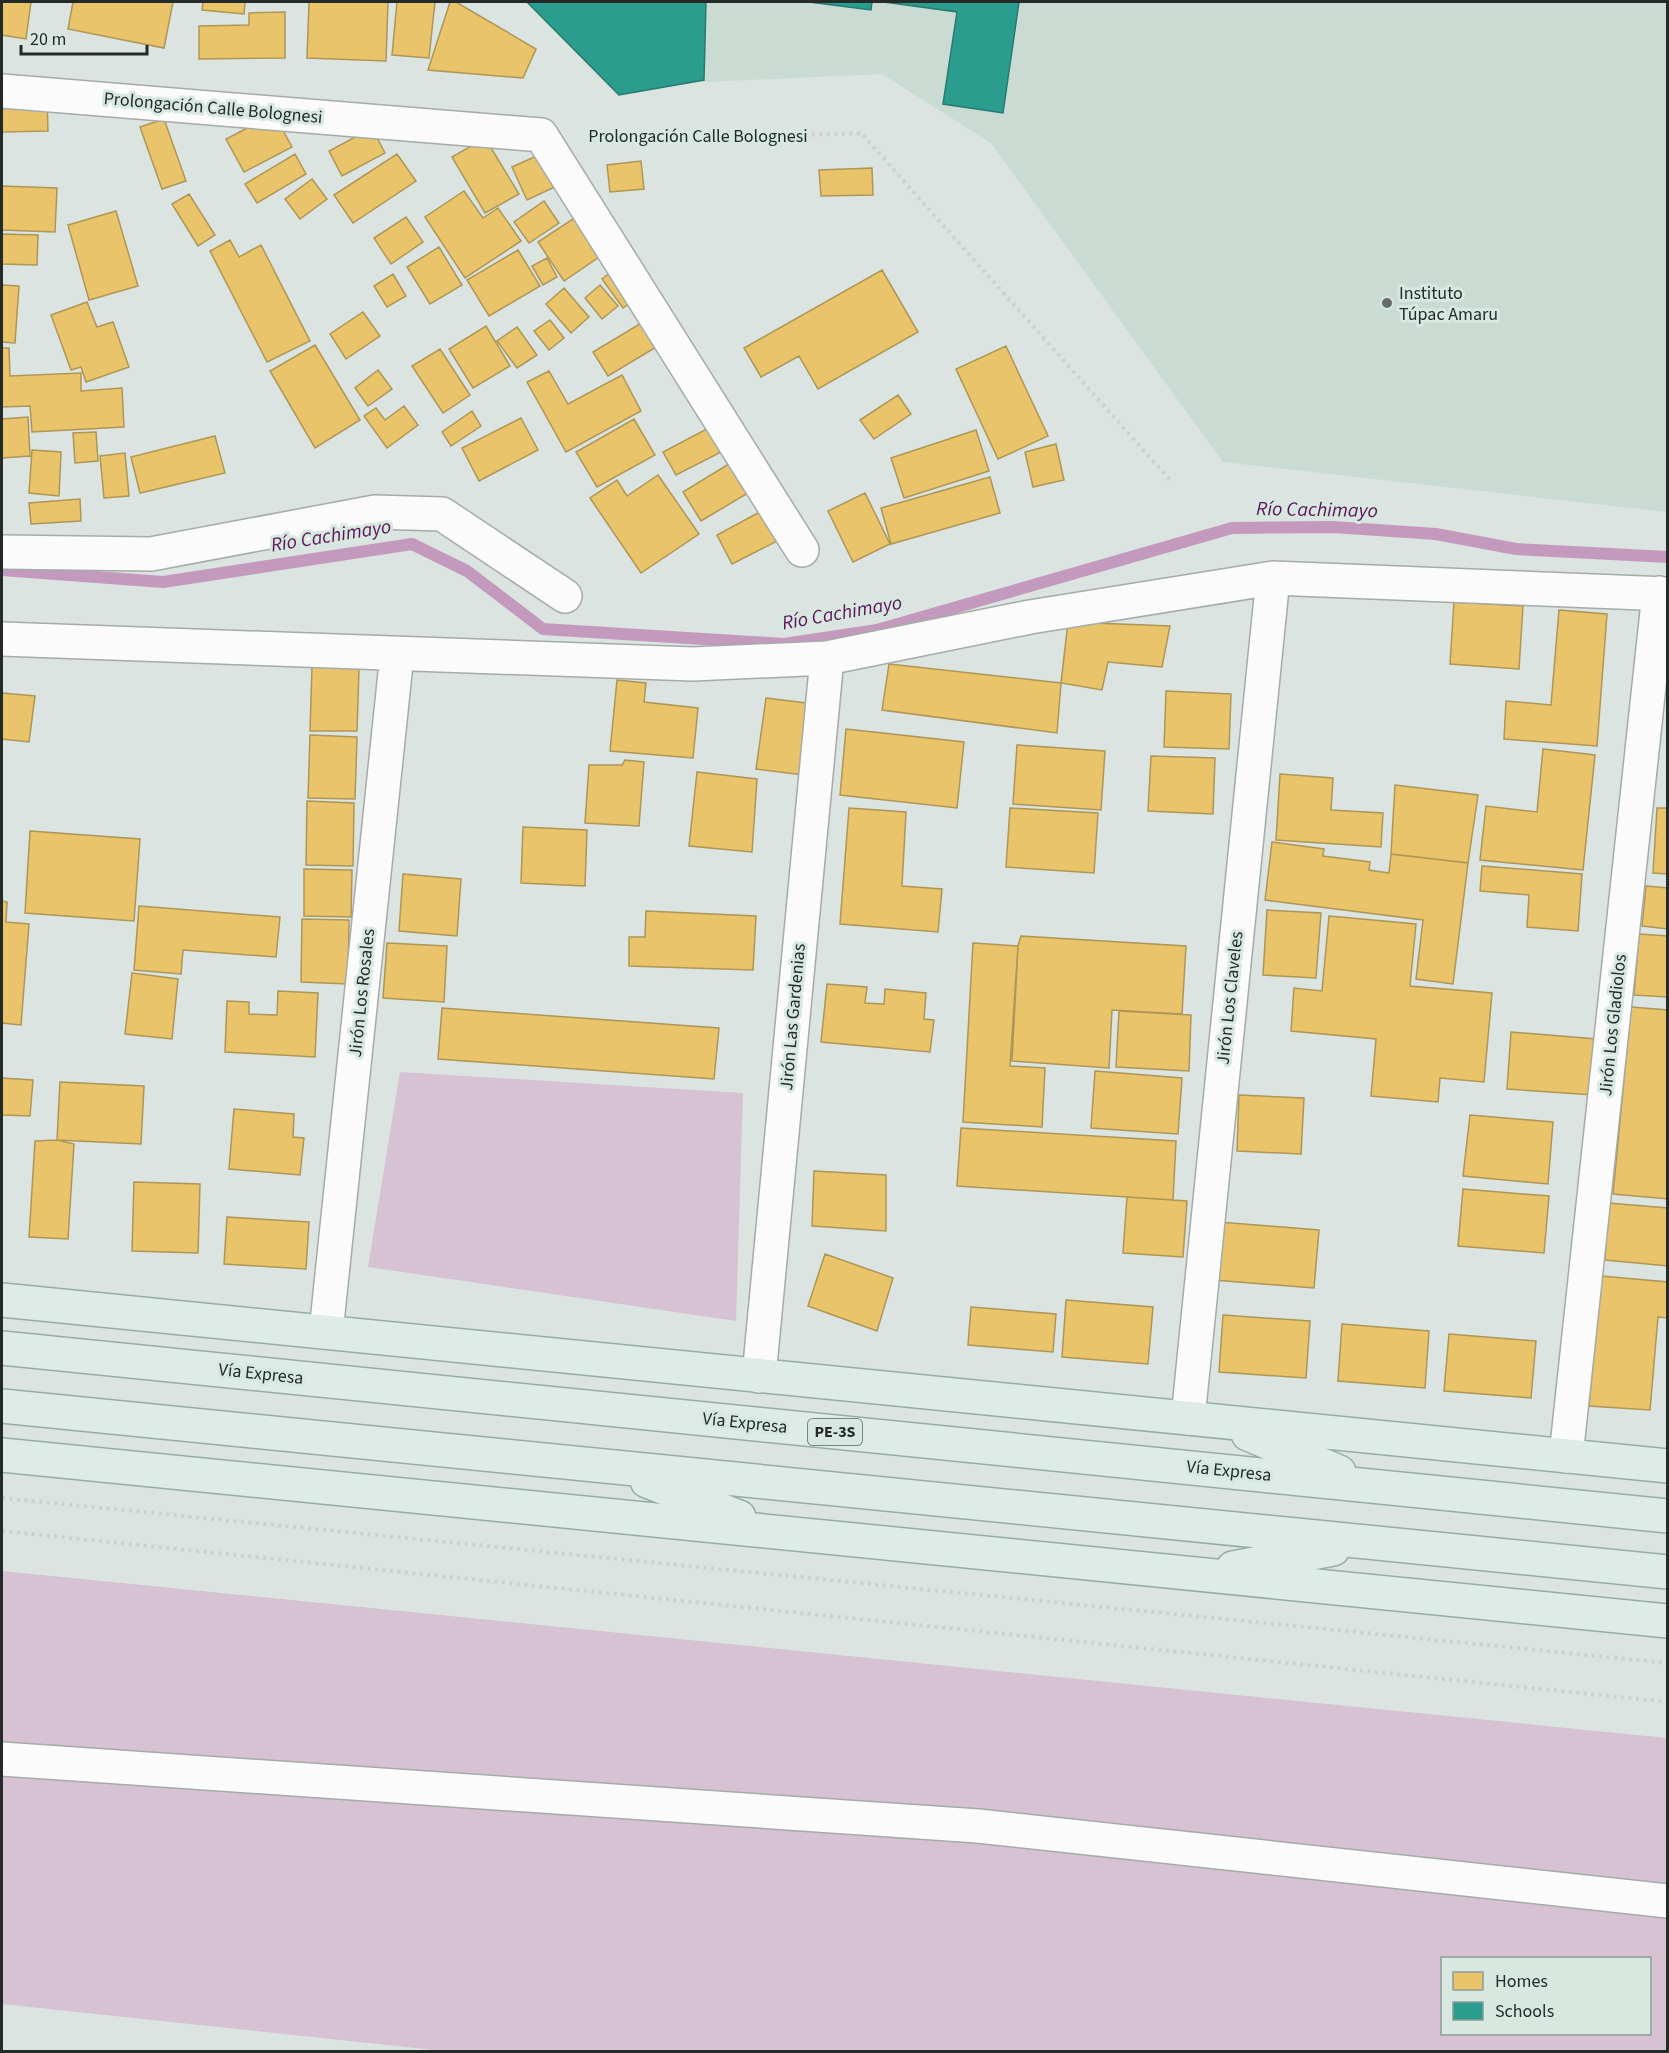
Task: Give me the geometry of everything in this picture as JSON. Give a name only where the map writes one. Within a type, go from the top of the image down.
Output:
[{"type":"main road","points":[[2,1300],[1668,1466]]},
{"type":"main road","name":"Vía Expresa","points":[[2,1348],[1668,1516]]},
{"type":"main road","points":[[622,1410],[800,1379]]},
{"type":"main road","points":[[2,1406],[1668,1572]]},
{"type":"main road","points":[[1202,1420],[1371,1486]]},
{"type":"main road","points":[[2,1455],[1668,1621]]},
{"type":"main road","points":[[609,1466],[778,1532]]},
{"type":"main road","points":[[1199,1575],[1367,1542]]},
{"type":"street","name":"Prolongación Calle Bolognesi","points":[[2,91],[541,135]]},
{"type":"street","points":[[541,135],[802,550]]},
{"type":"street","points":[[2,552],[151,554],[375,512],[442,514],[565,596]]},
{"type":"street","points":[[2,639],[693,664],[827,658],[1030,617],[1273,578],[1663,593]]},
{"type":"street","name":"Jirón Los Claveles","points":[[1202,1420],[1273,578]]},
{"type":"street","name":"Jirón Los Gladiolos","points":[[1566,1456],[1663,593]]},
{"type":"street","name":"Jirón Los Rosales","points":[[326,1332],[398,654]]},
{"type":"street","name":"Jirón Las Gardenias","points":[[759,1376],[827,658]]},
{"type":"street","points":[[2,1759],[978,1826],[1668,1901]]},
{"type":"path","name":"Prolongación Calle Bolognesi","points":[[541,135],[657,140],[861,133],[1170,480]]},
{"type":"path","points":[[2,1498],[1668,1663]]},
{"type":"path","points":[[2,1531],[1668,1702]]},
{"type":"shaded area","name":"Instituto Túpac Amaru","points":[[540,2],[1667,2],[1667,512],[1223,462],[991,143],[882,74],[637,85]]},
{"type":"shaded area","points":[[400,1072],[743,1093],[736,1321],[368,1267]]},
{"type":"shaded area","points":[[2,1571],[1667,1738],[1667,2051],[453,2052],[2,2004]]},
{"type":"building: Homes","points":[[2,2],[31,2],[26,39],[2,35]]},
{"type":"building: Homes","points":[[73,2],[173,2],[164,48],[68,29]]},
{"type":"building: Homes","points":[[203,2],[245,2],[244,14],[202,10]]},
{"type":"building: Homes","points":[[309,2],[388,2],[386,61],[307,58]]},
{"type":"building: Homes","points":[[397,2],[435,2],[429,58],[392,55]]},
{"type":"building: Homes","points":[[450,2],[456,2],[536,49],[523,78],[428,70]]},
{"type":"building: Homes","points":[[285,12],[285,58],[199,59],[199,26],[249,25],[249,13]]},
{"type":"building: Homes","points":[[47,95],[48,131],[2,132],[2,96]]},
{"type":"building: Homes","points":[[274,114],[292,147],[244,172],[226,139]]},
{"type":"building: Homes","points":[[164,119],[186,181],[162,189],[140,127]]},
{"type":"building: Homes","points":[[372,128],[385,153],[342,176],[329,151]]},
{"type":"building: Homes","points":[[485,138],[519,194],[485,213],[452,157]]},
{"type":"building: Homes","points":[[295,154],[306,174],[257,203],[245,184]]},
{"type":"building: Homes","points":[[397,154],[416,181],[353,223],[334,195]]},
{"type":"building: Homes","points":[[541,154],[557,186],[527,200],[512,167]]},
{"type":"building: Homes","points":[[641,161],[644,189],[610,192],[607,165]]},
{"type":"building: Homes","points":[[872,168],[873,195],[821,196],[819,170]]},
{"type":"building: Homes","points":[[312,179],[327,199],[300,219],[285,199]]},
{"type":"building: Homes","points":[[2,186],[57,188],[55,232],[2,230]]},
{"type":"building: Homes","points":[[464,191],[483,218],[498,208],[521,241],[465,278],[425,217]]},
{"type":"building: Homes","points":[[189,194],[215,235],[198,246],[172,204]]},
{"type":"building: Homes","points":[[544,201],[559,223],[529,243],[514,222]]},
{"type":"building: Homes","points":[[116,211],[138,286],[89,300],[68,225]]},
{"type":"building: Homes","points":[[585,211],[611,249],[564,281],[538,242]]},
{"type":"building: Homes","points":[[406,217],[423,242],[391,264],[374,238]]},
{"type":"building: Homes","points":[[2,234],[38,235],[37,265],[2,264]]},
{"type":"building: Homes","points":[[230,240],[239,257],[261,245],[310,341],[267,362],[210,251]]},
{"type":"building: Homes","points":[[439,247],[462,285],[430,304],[407,267]]},
{"type":"building: Homes","points":[[518,250],[540,286],[489,316],[467,280]]},
{"type":"building: Homes","points":[[547,258],[557,277],[543,285],[532,266]]},
{"type":"building: Homes","points":[[619,266],[641,295],[623,308],[602,279]]},
{"type":"building: Homes","points":[[882,270],[918,332],[818,389],[799,356],[761,377],[744,348]]},
{"type":"building: Homes","points":[[393,274],[406,296],[387,307],[374,286]]},
{"type":"building: Homes","points":[[2,285],[19,286],[15,343],[2,342]]},
{"type":"building: Homes","points":[[600,285],[618,306],[602,319],[585,298]]},
{"type":"building: Homes","points":[[564,288],[589,317],[571,333],[546,304]]},
{"type":"building: Homes","points":[[87,302],[97,327],[113,322],[129,367],[86,382],[81,367],[71,370],[51,315]]},
{"type":"building: Homes","points":[[363,312],[380,336],[346,359],[330,334]]},
{"type":"building: Homes","points":[[648,319],[663,343],[608,376],[593,352]]},
{"type":"building: Homes","points":[[550,320],[564,338],[549,350],[534,331]]},
{"type":"building: Homes","points":[[486,326],[510,366],[473,388],[449,349]]},
{"type":"building: Homes","points":[[517,327],[537,355],[517,368],[497,341]]},
{"type":"building: Homes","points":[[315,345],[360,420],[315,448],[270,371]]},
{"type":"building: Homes","points":[[1006,346],[1048,436],[998,459],[956,369]]},
{"type":"building: Homes","points":[[2,348],[9,348],[10,376],[81,373],[81,391],[122,388],[124,427],[32,432],[30,406],[2,407]]},
{"type":"building: Homes","points":[[440,349],[470,395],[443,413],[412,366]]},
{"type":"building: Homes","points":[[378,370],[392,389],[368,406],[355,388]]},
{"type":"building: Homes","points":[[549,371],[568,404],[622,375],[641,411],[566,452],[527,382]]},
{"type":"building: Homes","points":[[898,395],[911,414],[874,439],[860,420]]},
{"type":"building: Homes","points":[[404,406],[418,425],[387,448],[364,416],[376,408],[385,420]]},
{"type":"building: Homes","points":[[472,411],[481,426],[451,446],[442,432]]},
{"type":"building: Homes","points":[[28,417],[30,456],[2,458],[2,419]]},
{"type":"building: Homes","points":[[521,418],[538,450],[479,481],[462,448]]},
{"type":"building: Homes","points":[[634,419],[655,455],[597,487],[576,452]]},
{"type":"building: Homes","points":[[718,423],[731,447],[676,475],[663,452]]},
{"type":"building: Homes","points":[[976,430],[989,471],[904,498],[891,458]]},
{"type":"building: Homes","points":[[96,432],[98,461],[75,463],[73,433]]},
{"type":"building: Homes","points":[[215,436],[225,473],[140,493],[131,457]]},
{"type":"building: Homes","points":[[1056,444],[1064,480],[1033,487],[1025,452]]},
{"type":"building: Homes","points":[[32,450],[61,452],[59,496],[29,493]]},
{"type":"building: Homes","points":[[125,453],[129,496],[104,498],[100,456]]},
{"type":"building: Homes","points":[[740,457],[758,487],[701,521],[683,492]]},
{"type":"building: Homes","points":[[658,475],[699,534],[641,573],[590,498],[617,480],[627,496]]},
{"type":"building: Homes","points":[[990,477],[1000,513],[891,544],[881,508]]},
{"type":"building: Homes","points":[[865,493],[890,544],[853,562],[828,511]]},
{"type":"building: Homes","points":[[80,499],[81,521],[31,524],[29,503]]},
{"type":"building: Homes","points":[[769,507],[785,537],[732,564],[717,535]]},
{"type":"building: Homes","points":[[1454,602],[1523,606],[1519,669],[1450,664]]},
{"type":"building: Homes","points":[[1559,610],[1607,614],[1597,746],[1504,739],[1506,701],[1551,705]]},
{"type":"building: Homes","points":[[1068,622],[1170,626],[1162,667],[1108,662],[1102,690],[1061,683]]},
{"type":"building: Homes","points":[[889,664],[1061,683],[1057,733],[882,710]]},
{"type":"building: Homes","points":[[312,667],[359,669],[357,731],[310,731]]},
{"type":"building: Homes","points":[[617,680],[646,683],[644,702],[698,708],[693,758],[610,751]]},
{"type":"building: Homes","points":[[1166,691],[1231,694],[1229,749],[1164,747]]},
{"type":"building: Homes","points":[[2,693],[35,696],[29,742],[2,739]]},
{"type":"building: Homes","points":[[766,698],[814,704],[803,775],[756,769]]},
{"type":"building: Homes","points":[[846,729],[964,742],[957,808],[840,795]]},
{"type":"building: Homes","points":[[310,735],[357,737],[355,799],[308,798]]},
{"type":"building: Homes","points":[[1017,745],[1105,751],[1101,810],[1013,804]]},
{"type":"building: Homes","points":[[1543,749],[1595,755],[1583,870],[1480,860],[1486,806],[1537,812]]},
{"type":"building: Homes","points":[[1151,756],[1215,758],[1213,814],[1148,811]]},
{"type":"building: Homes","points":[[625,760],[644,762],[639,826],[585,823],[589,765],[622,765]]},
{"type":"building: Homes","points":[[697,772],[757,779],[752,852],[689,846]]},
{"type":"building: Homes","points":[[1280,774],[1333,778],[1331,810],[1383,813],[1381,847],[1276,840]]},
{"type":"building: Homes","points":[[1395,785],[1478,795],[1468,863],[1391,854]]},
{"type":"building: Homes","points":[[307,801],[354,803],[353,866],[306,865]]},
{"type":"building: Homes","points":[[849,808],[906,812],[902,886],[942,889],[938,932],[840,924]]},
{"type":"building: Homes","points":[[1010,808],[1098,813],[1094,873],[1006,867]]},
{"type":"building: Homes","points":[[1657,808],[1668,808],[1668,874],[1653,873]]},
{"type":"building: Homes","points":[[523,827],[587,830],[585,886],[521,883]]},
{"type":"building: Homes","points":[[30,831],[140,839],[134,921],[25,913]]},
{"type":"building: Homes","points":[[1272,842],[1324,849],[1323,856],[1370,862],[1369,870],[1389,873],[1391,854],[1468,863],[1453,984],[1416,979],[1423,920],[1265,900]]},
{"type":"building: Homes","points":[[1482,866],[1582,874],[1578,931],[1527,927],[1529,895],[1480,891]]},
{"type":"building: Homes","points":[[304,869],[352,870],[351,917],[304,916]]},
{"type":"building: Homes","points":[[403,874],[461,879],[457,936],[399,931]]},
{"type":"building: Homes","points":[[1646,886],[1668,888],[1668,929],[1642,926]]},
{"type":"building: Homes","points":[[2,901],[7,902],[6,922],[29,924],[21,1025],[2,1023]]},
{"type":"building: Homes","points":[[139,906],[280,917],[276,957],[183,950],[181,974],[134,970]]},
{"type":"building: Homes","points":[[1267,910],[1321,913],[1316,978],[1263,975]]},
{"type":"building: Homes","points":[[646,911],[756,916],[753,970],[629,966],[629,937],[645,937]]},
{"type":"building: Homes","points":[[1329,916],[1416,924],[1410,986],[1492,993],[1484,1082],[1440,1078],[1438,1102],[1371,1096],[1376,1039],[1291,1031],[1294,988],[1322,991]]},
{"type":"building: Homes","points":[[302,919],[349,920],[348,984],[301,982]]},
{"type":"building: Homes","points":[[1639,934],[1668,936],[1668,997],[1634,995]]},
{"type":"building: Homes","points":[[1021,936],[1186,946],[1182,1014],[1112,1010],[1109,1068],[1012,1061],[1018,946]]},
{"type":"building: Homes","points":[[387,943],[447,946],[444,1002],[383,998]]},
{"type":"building: Homes","points":[[973,943],[1018,946],[1010,1066],[1045,1068],[1042,1127],[963,1122]]},
{"type":"building: Homes","points":[[132,973],[178,979],[172,1039],[125,1034]]},
{"type":"building: Homes","points":[[827,984],[867,987],[865,1003],[884,1004],[885,989],[926,993],[924,1019],[934,1020],[930,1052],[821,1042]]},
{"type":"building: Homes","points":[[278,991],[318,993],[315,1057],[225,1052],[227,1001],[249,1002],[249,1014],[277,1015]]},
{"type":"building: Homes","points":[[1631,1007],[1668,1010],[1668,1199],[1613,1194]]},
{"type":"building: Homes","points":[[442,1008],[719,1028],[714,1079],[438,1059]]},
{"type":"building: Homes","points":[[1119,1011],[1191,1015],[1189,1071],[1116,1067]]},
{"type":"building: Homes","points":[[1511,1032],[1597,1039],[1593,1095],[1507,1089]]},
{"type":"building: Homes","points":[[1095,1071],[1182,1078],[1178,1134],[1091,1128]]},
{"type":"building: Homes","points":[[2,1078],[33,1080],[30,1116],[2,1115]]},
{"type":"building: Homes","points":[[60,1082],[144,1086],[141,1144],[57,1140]]},
{"type":"building: Homes","points":[[1239,1095],[1304,1098],[1301,1154],[1237,1151]]},
{"type":"building: Homes","points":[[234,1109],[294,1114],[293,1137],[304,1138],[300,1175],[229,1169]]},
{"type":"building: Homes","points":[[1470,1115],[1553,1122],[1548,1184],[1463,1176]]},
{"type":"building: Homes","points":[[961,1128],[1176,1141],[1173,1200],[957,1186]]},
{"type":"building: Homes","points":[[57,1140],[74,1144],[68,1239],[29,1237],[35,1141]]},
{"type":"building: Homes","points":[[814,1171],[886,1175],[886,1231],[812,1226]]},
{"type":"building: Homes","points":[[134,1182],[200,1184],[198,1253],[132,1251]]},
{"type":"building: Homes","points":[[1463,1189],[1549,1196],[1544,1253],[1458,1246]]},
{"type":"building: Homes","points":[[1127,1197],[1187,1201],[1183,1257],[1123,1253]]},
{"type":"building: Homes","points":[[1608,1203],[1668,1208],[1668,1266],[1605,1260]]},
{"type":"building: Homes","points":[[227,1217],[309,1222],[306,1269],[224,1264]]},
{"type":"building: Homes","points":[[1219,1222],[1319,1230],[1314,1288],[1214,1280]]},
{"type":"building: Homes","points":[[825,1254],[893,1278],[877,1331],[808,1306]]},
{"type":"building: Homes","points":[[1601,1276],[1668,1282],[1668,1318],[1658,1317],[1650,1410],[1589,1406]]},
{"type":"building: Homes","points":[[1066,1300],[1153,1307],[1148,1364],[1062,1357]]},
{"type":"building: Homes","points":[[971,1307],[1056,1314],[1053,1352],[968,1345]]},
{"type":"building: Homes","points":[[1223,1315],[1310,1321],[1306,1378],[1219,1372]]},
{"type":"building: Homes","points":[[1342,1324],[1429,1331],[1425,1388],[1338,1381]]},
{"type":"building: Homes","points":[[1449,1334],[1536,1341],[1531,1398],[1444,1391]]},
{"type":"building: Schools","points":[[527,2],[706,2],[704,80],[619,95]]},
{"type":"building: Schools","points":[[809,2],[872,2],[871,10]]},
{"type":"building: Schools","points":[[884,2],[1019,2],[1003,113],[943,104],[957,12]]},
{"type":"waterway","name":"Río Cachimayo","points":[[2,570],[163,582],[412,544],[467,571],[543,629],[784,644],[877,630],[1232,528],[1333,527],[1436,534],[1516,549],[1668,557]]},
{"type":"place","name":"Instituto Túpac Amaru","points":[[1387,303]]}]
